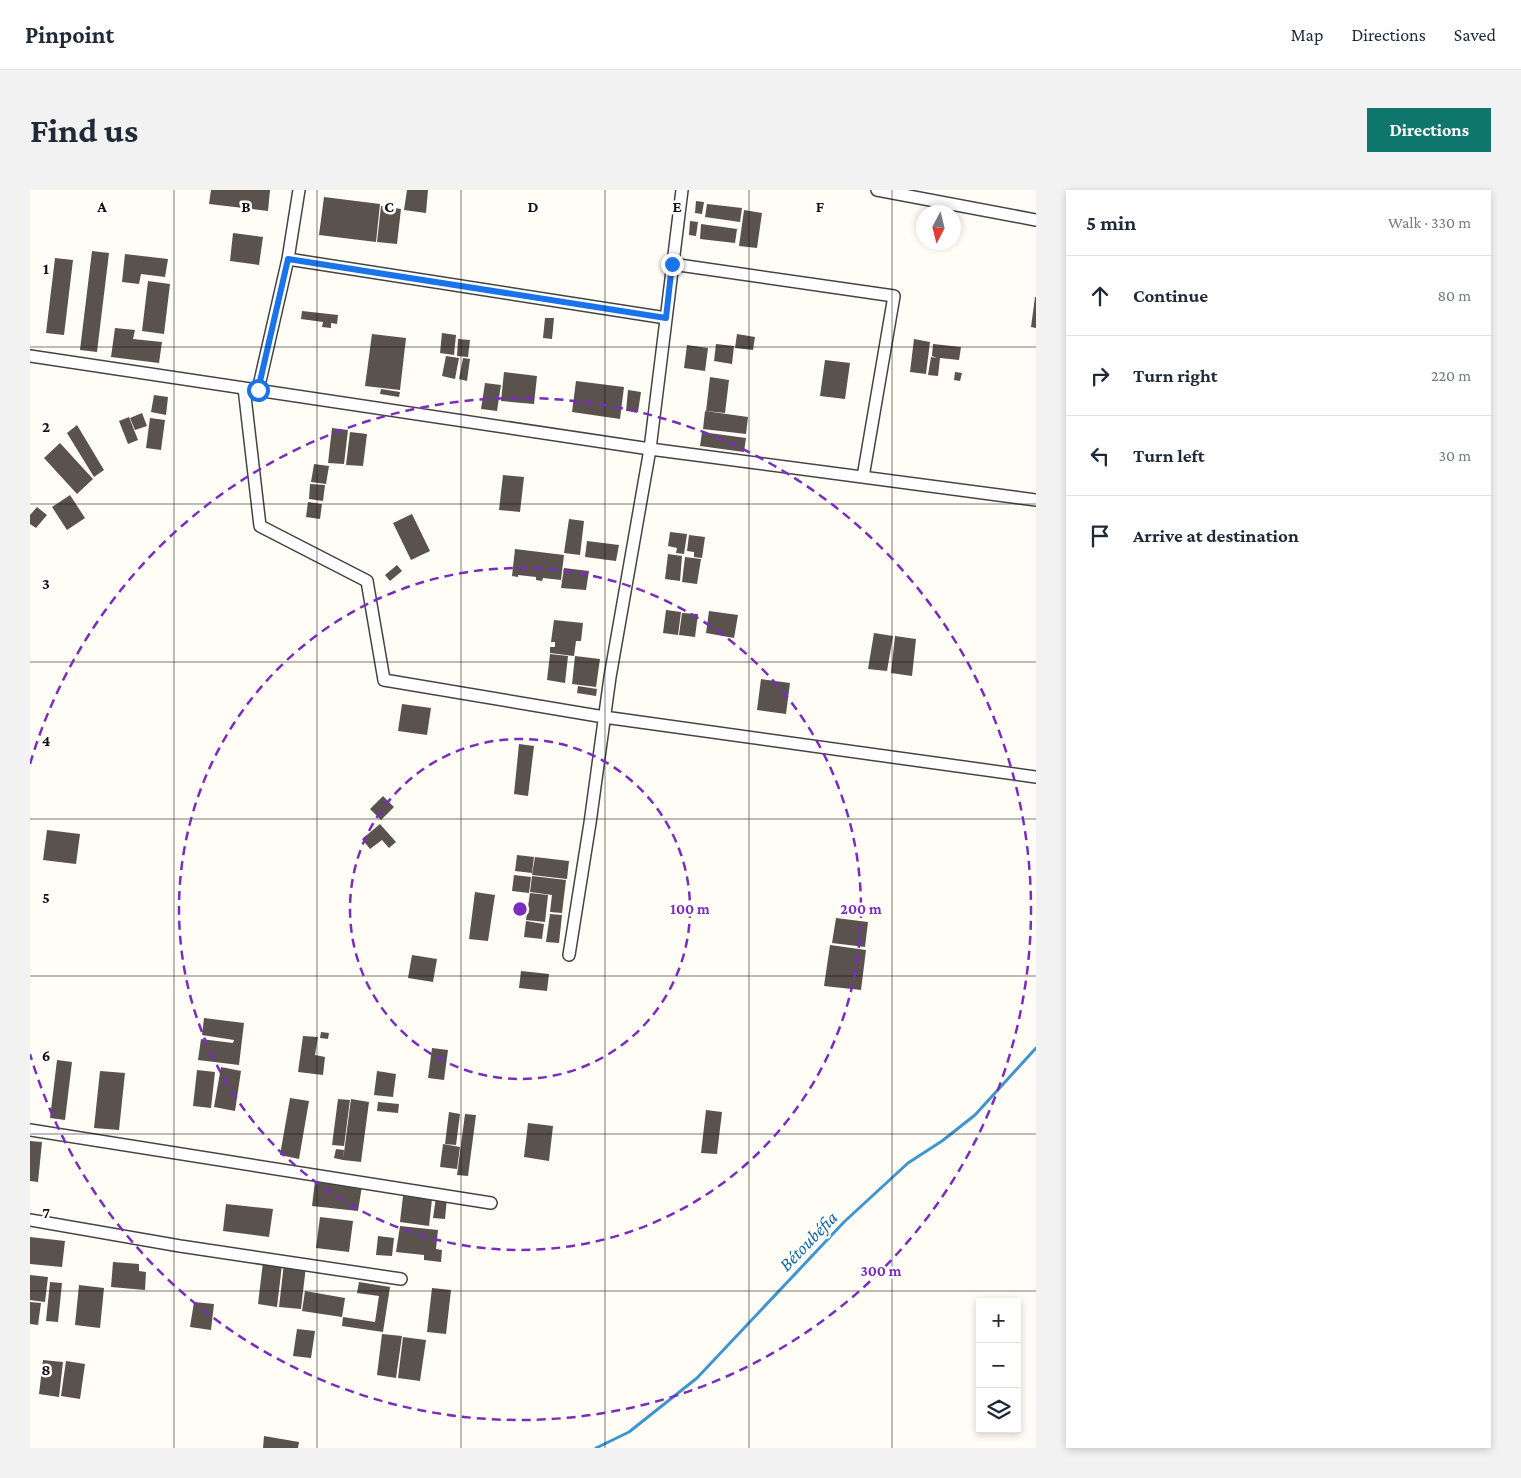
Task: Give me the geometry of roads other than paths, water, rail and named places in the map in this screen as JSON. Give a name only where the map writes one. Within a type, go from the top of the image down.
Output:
[{"type":"street","points":[[258,390],[288,259],[299,190]]},
{"type":"street","points":[[569,955],[590,823],[604,717],[650,449],[682,190]]},
{"type":"street","points":[[877,190],[901,192],[1036,220]]},
{"type":"street","points":[[288,259],[666,318]]},
{"type":"street","points":[[672,264],[894,296],[863,477]]},
{"type":"street","points":[[30,356],[650,449],[1036,500]]},
{"type":"street","points":[[244,388],[260,526],[367,581],[384,680],[604,717],[1036,777]]},
{"type":"street","points":[[30,1130],[491,1203]]},
{"type":"street","points":[[30,1220],[180,1246],[401,1279]]},
{"type":"waterway","name":"Bétoubéfia","points":[[596,1448],[629,1432],[697,1378],[844,1222],[908,1163],[942,1141],[975,1115],[1036,1048]]}]
